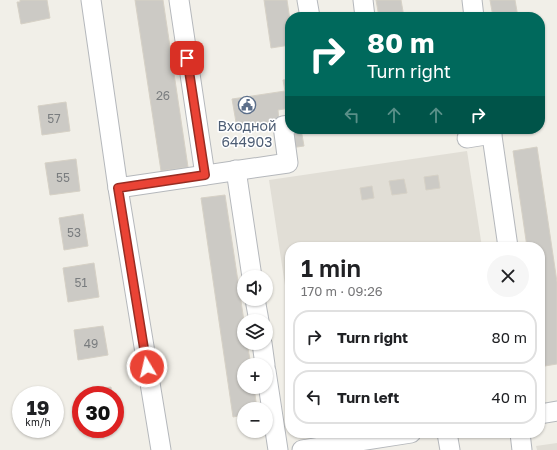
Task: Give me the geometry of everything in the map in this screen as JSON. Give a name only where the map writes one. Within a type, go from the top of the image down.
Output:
[{"type":"street","points":[[91,0],[118,188],[161,450]]},
{"type":"street","points":[[179,0],[205,175]]},
{"type":"street","points":[[307,0],[309,12]]},
{"type":"street","points":[[362,0],[364,12]]},
{"type":"street","points":[[472,0],[473,12]]},
{"type":"street","points":[[118,188],[288,163],[283,126],[285,126]]},
{"type":"street","points":[[467,138],[483,134]]},
{"type":"street","points":[[491,134],[507,242]]},
{"type":"street","points":[[236,170],[251,270]]},
{"type":"street","points":[[269,394],[278,450]]},
{"type":"street","points":[[545,413],[557,411]]},
{"type":"street","points":[[302,450],[379,438]]},
{"type":"street","points":[[448,438],[450,450]]},
{"type":"street","points":[[521,438],[522,450]]},
{"type":"shaded area","points":[[467,151],[481,242],[285,242],[285,285],[269,180]]},
{"type":"shaded area","points":[[557,443],[557,450],[537,450],[536,446]]},
{"type":"building","points":[[20,0],[47,0],[50,18],[21,24],[17,2],[20,2]]},
{"type":"building","points":[[135,0],[163,0],[188,167],[161,171]]},
{"type":"building","points":[[264,0],[287,0],[289,12],[285,12],[285,46],[271,48]]},
{"type":"building","points":[[376,0],[401,0],[403,12],[378,12]]},
{"type":"building","points":[[490,0],[515,0],[517,12],[492,12]]},
{"type":"building","points":[[283,80],[285,80],[285,91]]},
{"type":"building","points":[[285,91],[285,109],[278,110],[279,121],[237,128],[232,99]]},
{"type":"building","points":[[66,102],[70,131],[42,135],[38,106]]},
{"type":"building","points":[[288,134],[302,134],[304,146],[290,148]]},
{"type":"building","points":[[537,147],[557,282],[557,364],[545,366],[545,242],[526,242],[513,151]]},
{"type":"building","points":[[76,159],[80,191],[50,195],[45,163]]},
{"type":"building","points":[[438,175],[440,188],[426,190],[424,177]]},
{"type":"building","points":[[404,179],[407,193],[392,195],[389,181]]},
{"type":"building","points":[[372,186],[374,198],[362,200],[360,188]]},
{"type":"building","points":[[225,195],[237,275],[237,306],[242,306],[243,314],[237,314],[237,350],[248,350],[250,358],[237,358],[237,394],[255,394],[256,402],[237,402],[237,416],[233,417],[201,198]]},
{"type":"building","points":[[83,214],[88,246],[64,250],[59,218]]},
{"type":"building","points":[[94,263],[99,297],[68,302],[63,268]]},
{"type":"building","points":[[103,326],[108,355],[78,360],[74,330]]},
{"type":"place","name":"Входной 644903","points":[[247,105]]},
{"type":"route","points":[[147,367],[118,188],[205,175],[187,58]]}]
